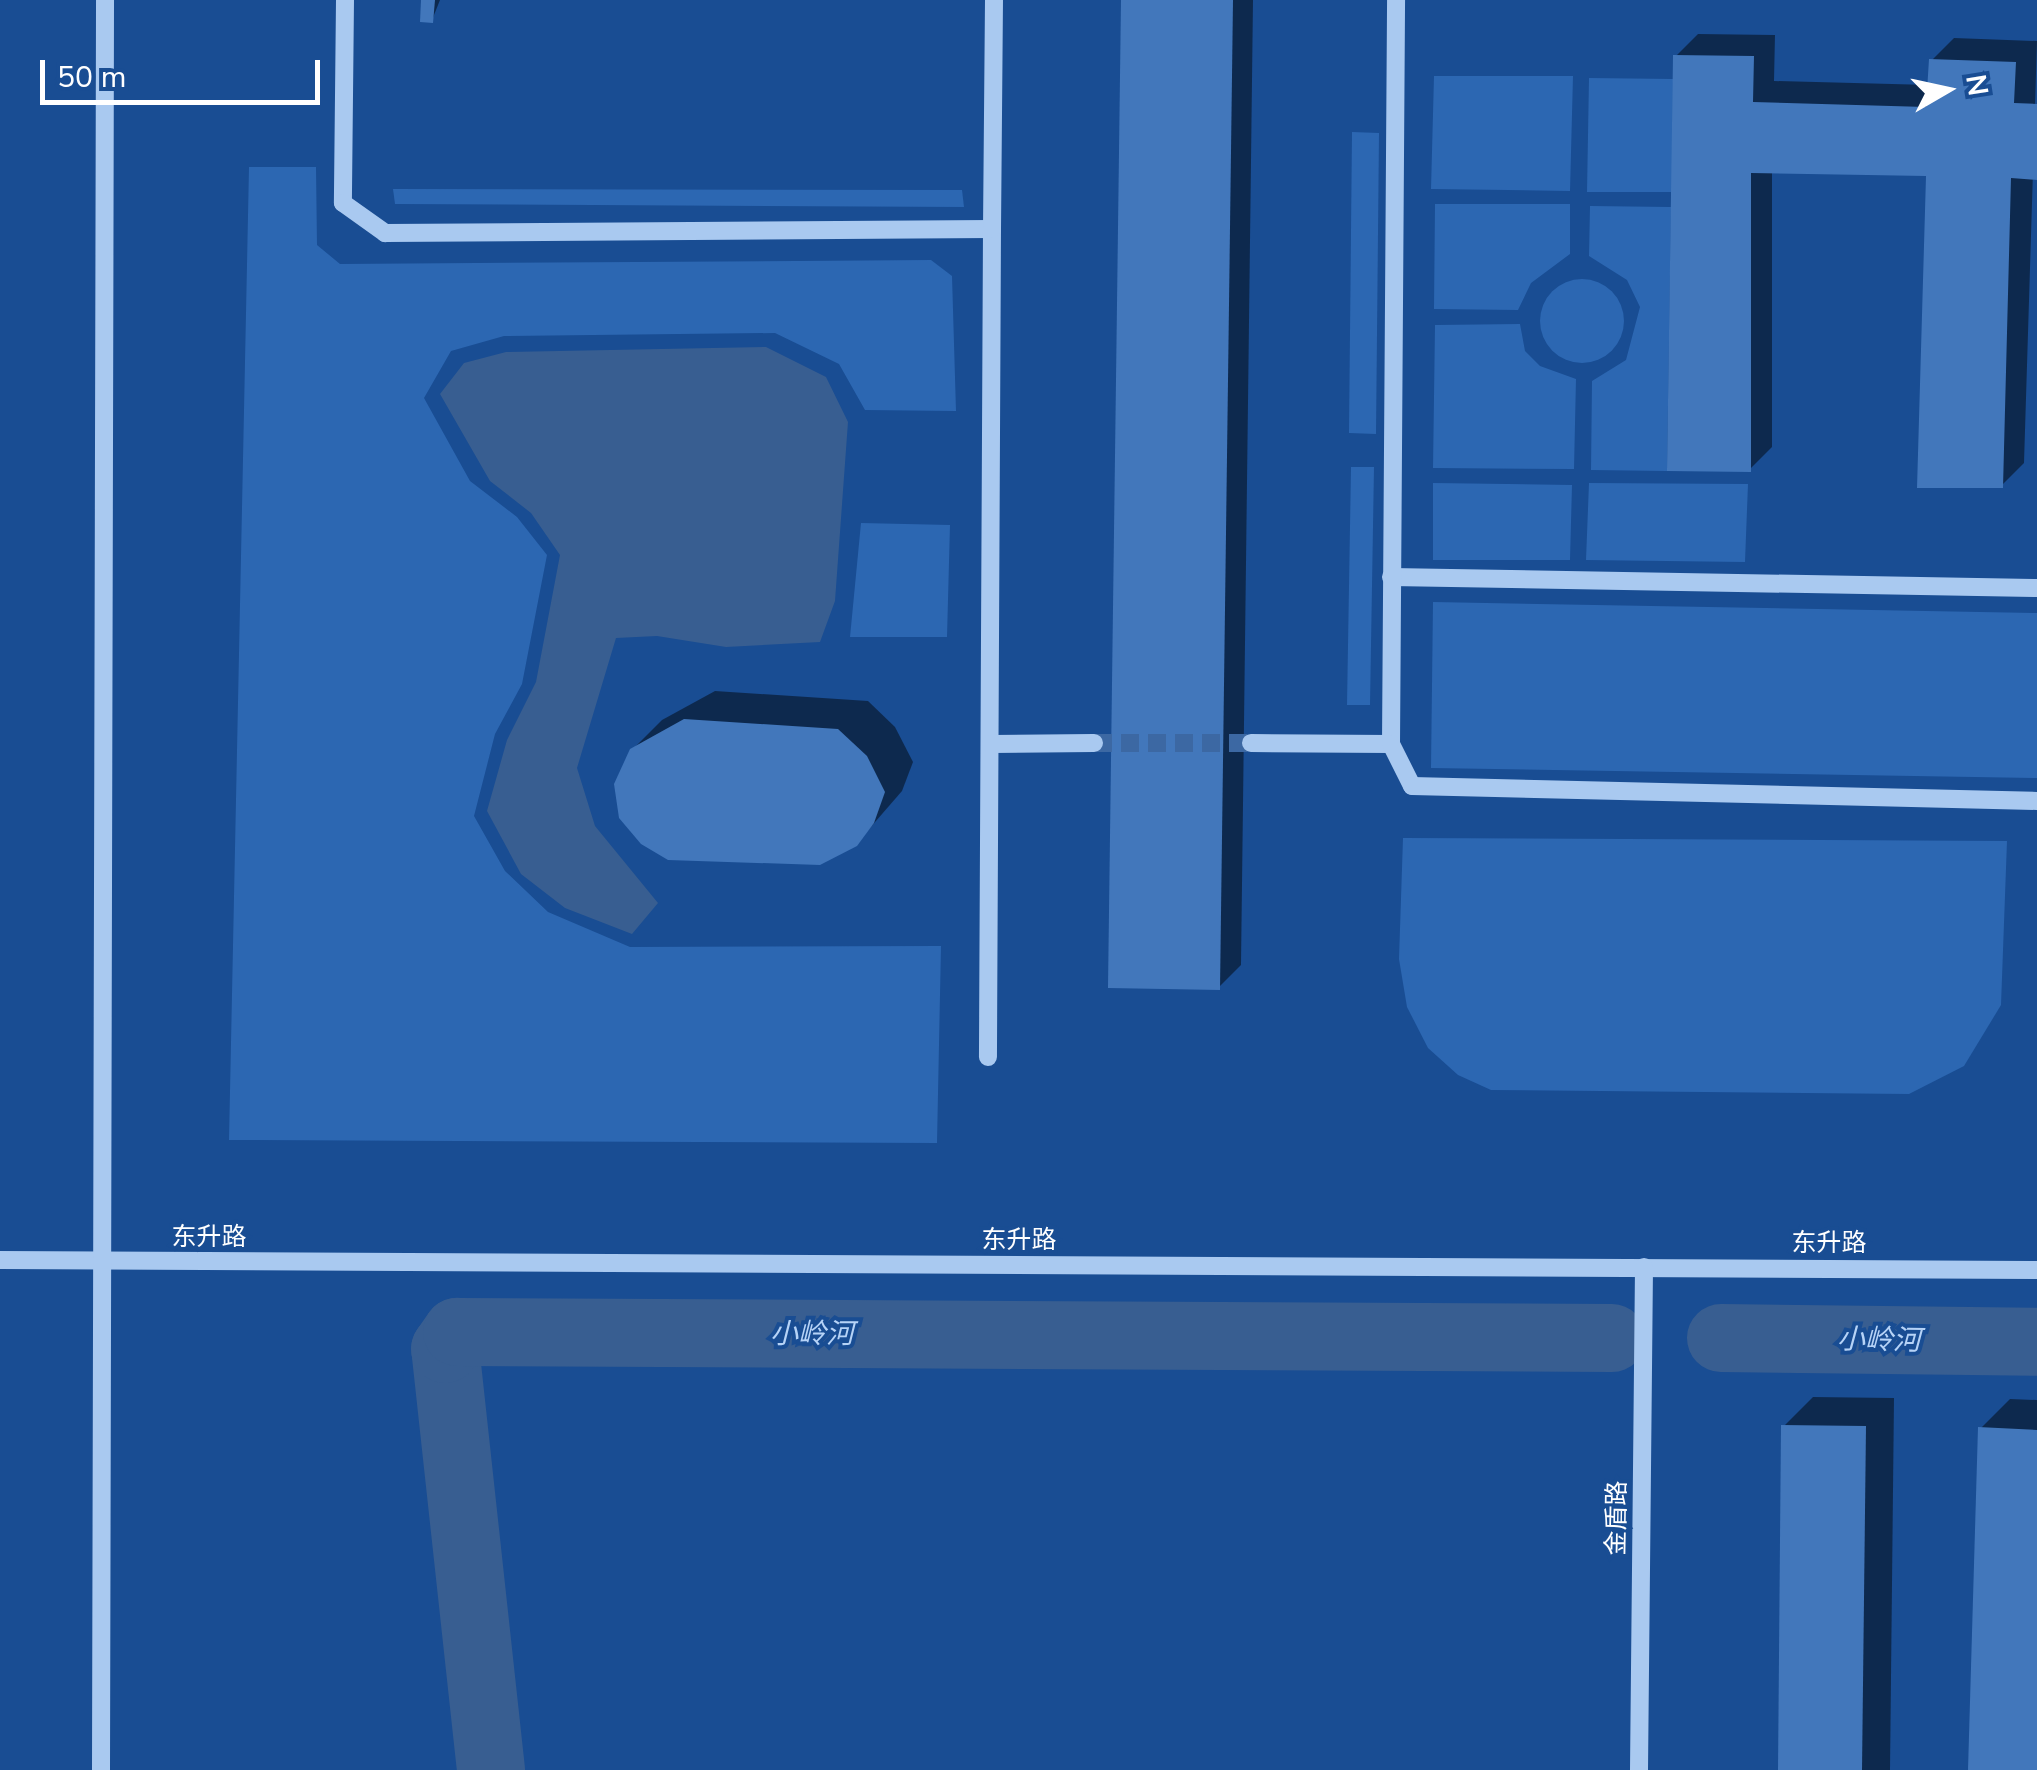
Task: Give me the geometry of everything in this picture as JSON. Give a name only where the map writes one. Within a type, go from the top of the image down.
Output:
[{"type":"street","points":[[101,1770],[105,0]]},
{"type":"street","points":[[345,0],[343,203],[385,234],[992,229]]},
{"type":"street","points":[[988,1057],[994,0]]},
{"type":"street","points":[[1396,0],[1391,744],[1412,786],[2037,800]]},
{"type":"street","points":[[1392,577],[2037,588]]},
{"type":"street","points":[[991,744],[1094,743]]},
{"type":"street","points":[[1251,744],[1391,744]]},
{"type":"street","name":"东升路","points":[[0,1260],[2037,1270]]},
{"type":"street","name":"金盾路","points":[[1639,1770],[1644,1267]]},
{"type":"shaded area","points":[[1434,76],[1573,76],[1570,191],[1431,189]]},
{"type":"shaded area","points":[[1589,78],[1673,79],[1672,192],[1587,192]]},
{"type":"shaded area","points":[[1352,132],[1379,133],[1376,434],[1349,433]]},
{"type":"shaded area","points":[[249,167],[316,167],[317,245],[340,264],[931,260],[952,276],[956,411],[865,410],[839,364],[775,333],[504,336],[451,351],[424,398],[470,481],[517,517],[547,555],[522,684],[495,734],[474,816],[505,871],[548,912],[630,947],[941,946],[937,1143],[229,1140]]},
{"type":"shaded area","points":[[393,189],[962,190],[964,207],[395,204]]},
{"type":"shaded area","points":[[1435,204],[1570,204],[1570,254],[1531,283],[1518,310],[1434,309]]},
{"type":"shaded area","points":[[1590,206],[1671,207],[1667,471],[1591,470],[1592,381],[1626,360],[1640,307],[1627,280],[1589,256]]},
{"type":"shaded area","points":[[1582,279],[1598,282],[1617,298],[1624,321],[1621,337],[1605,356],[1582,363],[1566,360],[1547,344],[1540,321],[1543,305],[1559,286]]},
{"type":"shaded area","points":[[1520,324],[1525,351],[1540,366],[1576,379],[1574,469],[1433,468],[1435,325]]},
{"type":"shaded area","points":[[766,347],[826,377],[848,422],[835,601],[820,642],[726,647],[657,636],[616,638],[577,768],[595,826],[658,903],[632,934],[565,908],[521,874],[487,811],[507,740],[536,682],[560,555],[531,513],[490,481],[440,394],[464,363],[506,352]]},
{"type":"shaded area","points":[[1351,467],[1374,467],[1370,705],[1347,705]]},
{"type":"shaded area","points":[[1433,483],[1572,485],[1570,560],[1433,560]]},
{"type":"shaded area","points":[[1589,483],[1748,484],[1745,562],[1586,560]]},
{"type":"shaded area","points":[[861,523],[950,525],[947,637],[850,637]]},
{"type":"shaded area","points":[[1433,602],[2037,613],[2037,778],[1431,768]]},
{"type":"shaded area","points":[[1403,838],[2007,841],[2001,1005],[1964,1066],[1909,1094],[1491,1090],[1458,1075],[1428,1048],[1407,1007],[1399,959]]},
{"type":"building","points":[[421,0],[435,0],[433,23],[420,22]]},
{"type":"building","points":[[1121,0],[1233,0],[1220,990],[1108,988]]},
{"type":"building","points":[[1673,55],[1754,56],[1753,102],[1926,107],[1929,59],[2016,62],[2014,103],[2037,104],[2037,180],[2011,178],[2003,488],[1917,488],[1926,176],[1751,173],[1751,472],[1667,471]]},
{"type":"building","points":[[684,719],[838,729],[867,756],[885,792],[874,823],[857,846],[820,865],[668,860],[641,844],[619,818],[614,784],[630,749]]},
{"type":"building","points":[[1781,1425],[1866,1426],[1862,1770],[1778,1770]]},
{"type":"building","points":[[1978,1427],[2037,1430],[2037,1770],[1968,1770]]},
{"type":"waterway","name":"小岭河","points":[[491,1770],[445,1349],[457,1332],[1612,1338]]},
{"type":"waterway","name":"小岭河","points":[[1721,1338],[2037,1342]]},
{"type":"tunnel","points":[[1094,743],[1251,743]]}]
